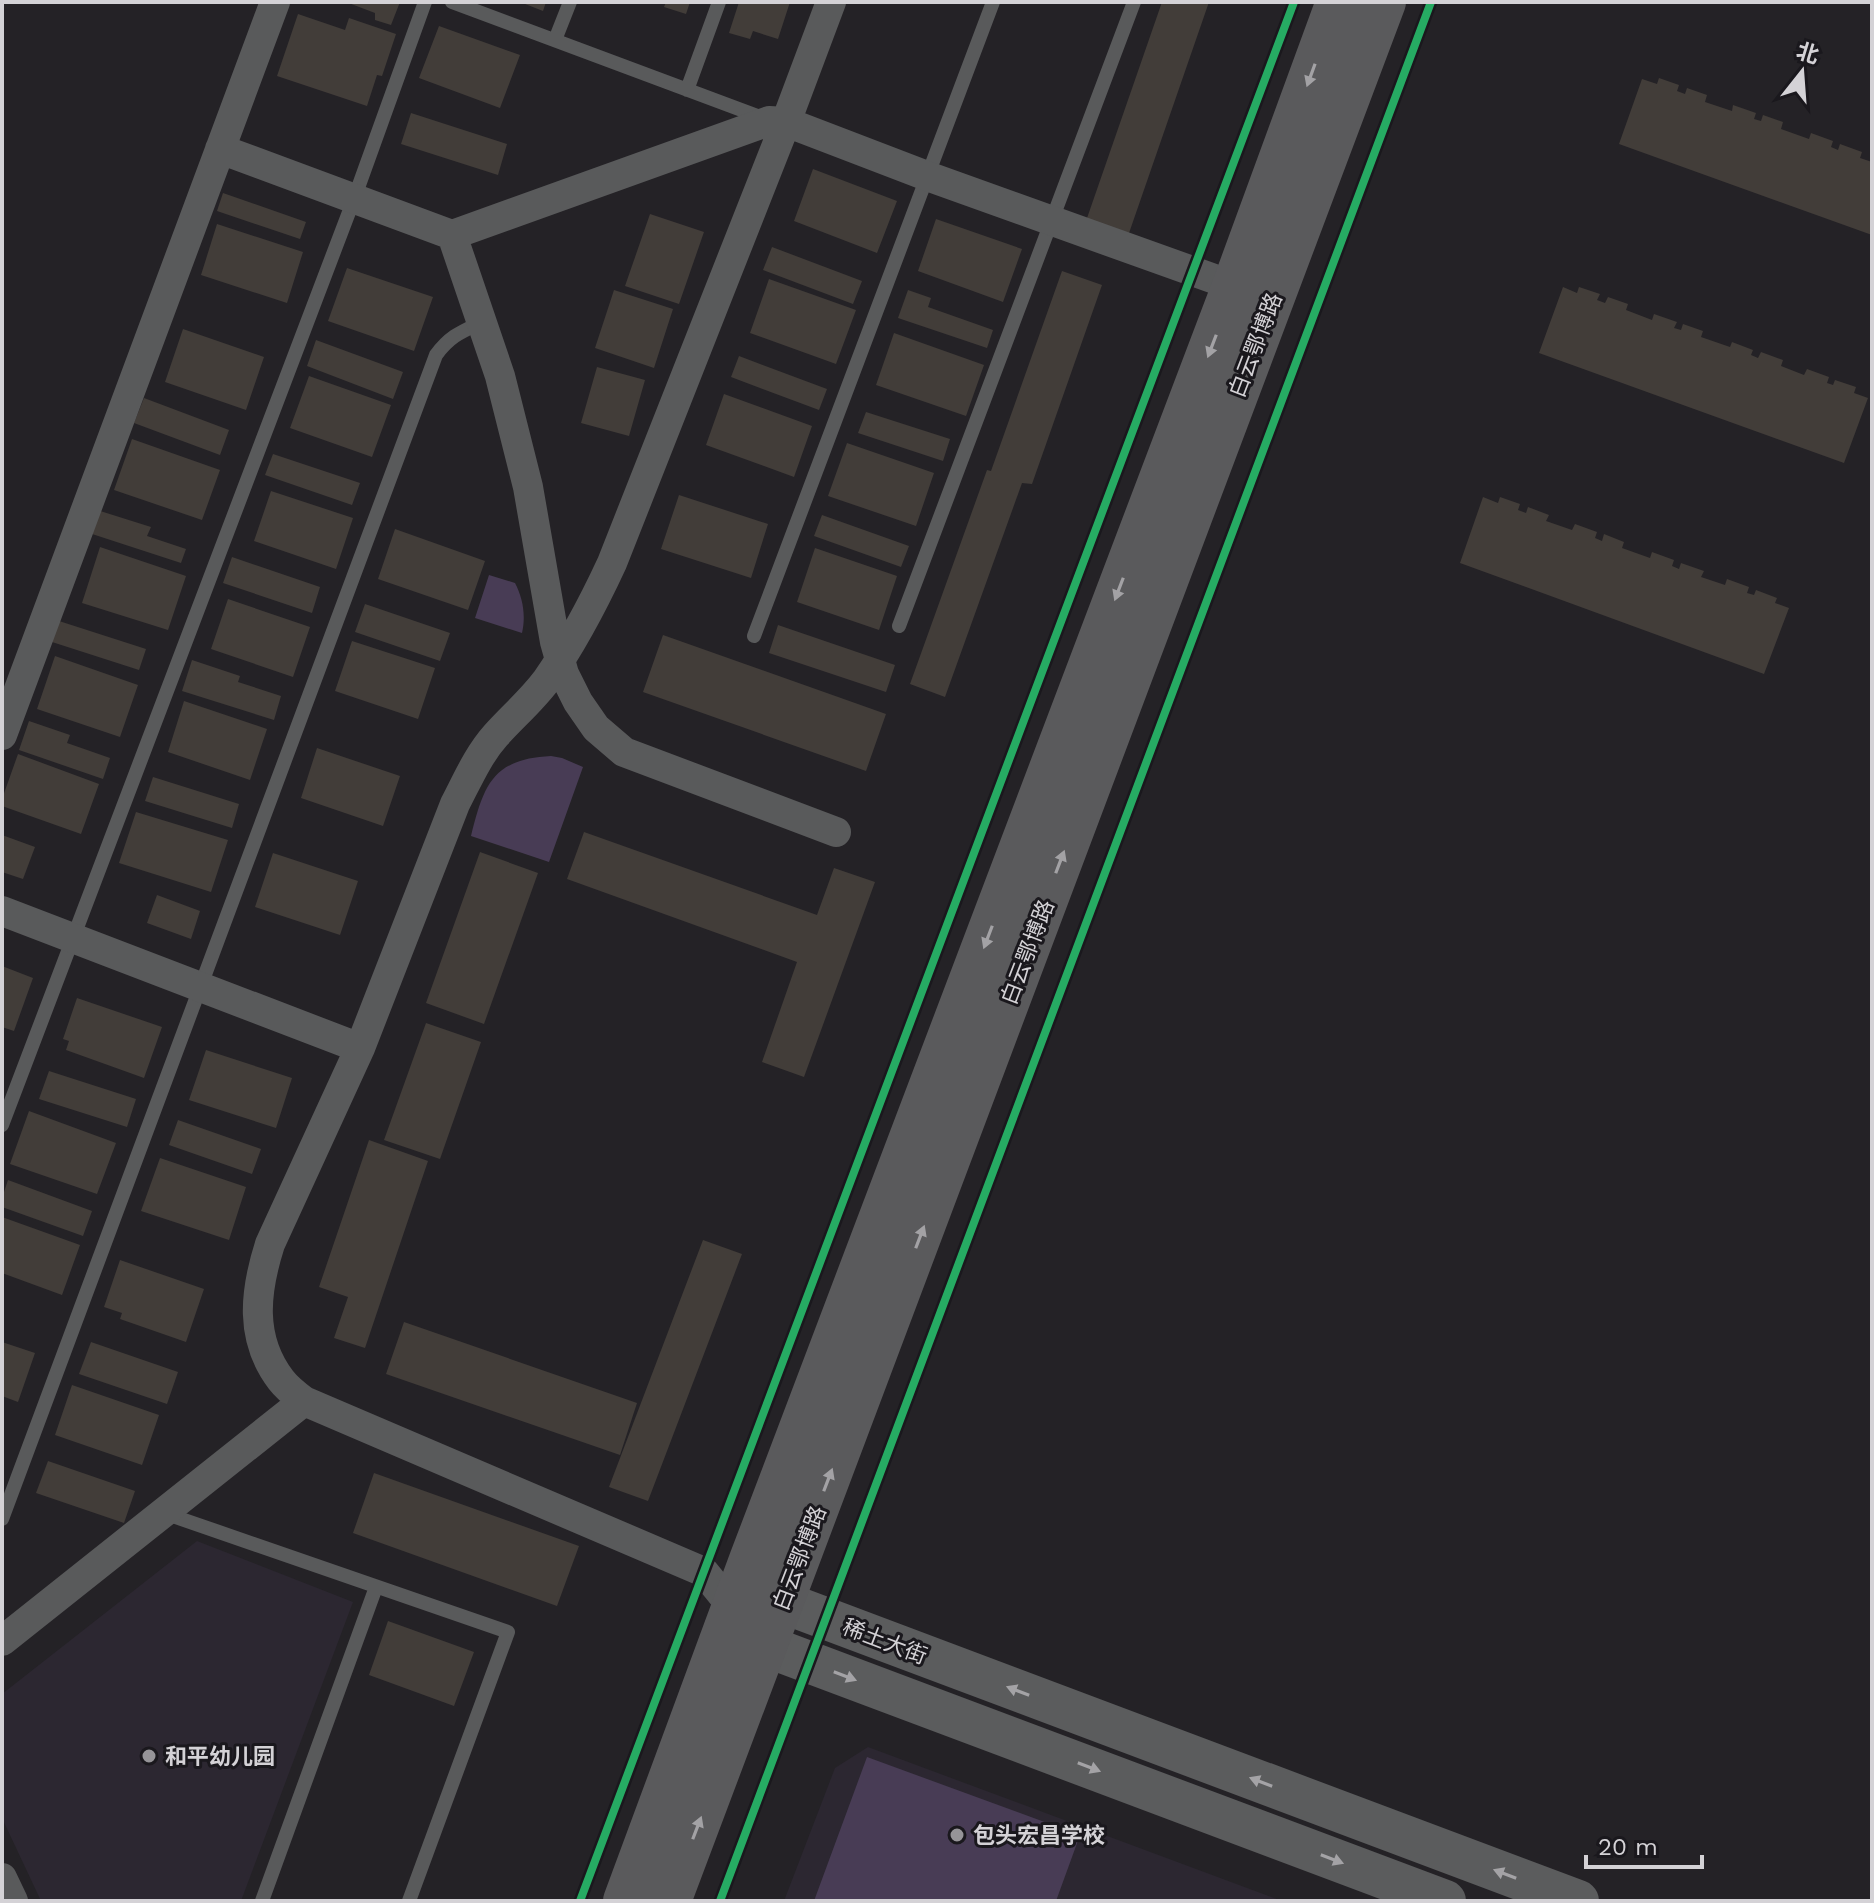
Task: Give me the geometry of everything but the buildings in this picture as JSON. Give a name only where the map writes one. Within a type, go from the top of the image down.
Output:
[{"type":"main road","name":"白云鄂博路","points":[[625,1901],[1234,286],[1338,2]]},
{"type":"main road","name":"白云鄂博路","points":[[669,1901],[1384,2]]},
{"type":"main road","name":"稀土大街","points":[[734,1609],[782,1602],[1578,1901]]},
{"type":"main road","name":"稀土大街","points":[[734,1609],[766,1646],[1445,1901]]},
{"type":"street","points":[[2,735],[275,2]]},
{"type":"street","points":[[734,1609],[704,1572],[304,1401],[282,1382],[271,1364],[259,1333],[258,1306],[260,1276],[270,1244],[360,1048],[455,804],[472,770],[494,737],[528,703],[560,658],[590,609],[612,563],[777,121],[831,2]]},
{"type":"street","points":[[220,149],[452,235],[777,121],[1234,286]]},
{"type":"street","points":[[452,235],[500,376],[528,487],[560,658],[578,702],[596,728],[624,752],[836,832]]},
{"type":"street","points":[[2,911],[360,1048]]},
{"type":"street","points":[[2,1641],[304,1401]]},
{"type":"street","points":[[2,1878],[13,1901]]},
{"type":"lane","points":[[2,1125],[354,199],[425,2]]},
{"type":"lane","points":[[452,2],[777,121]]},
{"type":"lane","points":[[555,40],[570,2]]},
{"type":"lane","points":[[687,90],[719,2]]},
{"type":"lane","points":[[754,636],[993,2]]},
{"type":"lane","points":[[899,626],[1134,2]]},
{"type":"lane","points":[[2,1519],[436,355],[445,342],[456,334],[482,322]]},
{"type":"lane","points":[[163,1513],[508,1632],[409,1901]]},
{"type":"lane","points":[[262,1901],[376,1587]]},
{"type":"shaded area","points":[[489,575],[515,583],[523,607],[522,633],[475,618]]},
{"type":"shaded area","points":[[551,756],[583,767],[549,862],[471,836],[481,802],[494,778],[516,762]]},
{"type":"shaded area","name":"和平幼儿园","points":[[197,1541],[353,1602],[241,1901],[41,1901],[2,1818],[2,1694]]},
{"type":"shaded area","name":"包头宏昌学校","points":[[868,1747],[1282,1901],[784,1901],[835,1768]]},
{"type":"shaded area","name":"包头宏昌学校","points":[[867,1757],[1080,1835],[1056,1901],[814,1901]]},
{"type":"cycle path","points":[[580,1901],[1294,2]]},
{"type":"cycle path","points":[[720,1901],[1431,2]]},
{"type":"place","name":"和平幼儿园","points":[[149,1756]]},
{"type":"place","name":"包头宏昌学校","points":[[957,1835]]}]
